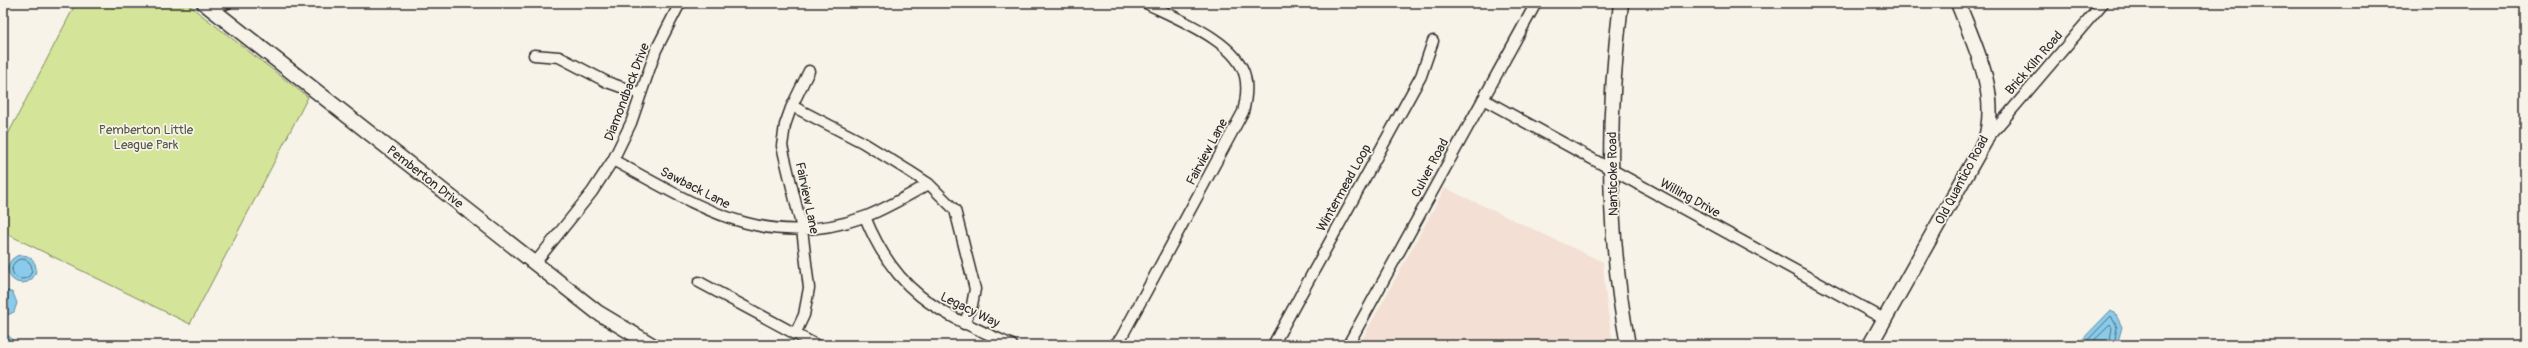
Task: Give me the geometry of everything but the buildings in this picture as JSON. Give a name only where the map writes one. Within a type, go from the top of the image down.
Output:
[{"type":"street","points":[[212,6],[228,3]]},
{"type":"street","name":"Diamondback Drive","points":[[535,263],[592,192],[613,160],[631,123],[661,39],[680,3]]},
{"type":"street","name":"Fairview Lane","points":[[1114,345],[1121,338],[1159,271],[1243,112],[1247,94],[1245,75],[1231,51],[1204,33],[1146,3]]},
{"type":"street","name":"Culver Road","points":[[1348,345],[1536,3]]},
{"type":"street","name":"Nanticoke Road","points":[[1621,3],[1613,88],[1614,237],[1628,345]]},
{"type":"street","name":"Old Quantico Road","points":[[1870,345],[1984,141],[1990,124],[1991,111],[1988,89],[1958,3]]},
{"type":"street","name":"Brick Kiln Road","points":[[1984,141],[2103,3]]},
{"type":"street","name":"Pemberton Drive","points":[[212,6],[597,312],[652,345]]},
{"type":"street","name":"Wintermead Loop","points":[[1274,345],[1421,76],[1433,41]]},
{"type":"street","points":[[534,55],[559,57],[611,84],[641,94]]},
{"type":"street","name":"Fairview Lane","points":[[795,334],[804,315],[809,288],[802,229],[782,146],[785,125],[792,106],[809,71]]},
{"type":"street","name":"Willing Drive","points":[[1483,99],[1884,320]]},
{"type":"street","points":[[792,106],[862,142],[929,184],[954,210],[963,238],[975,289],[972,305],[964,324]]},
{"type":"street","name":"Sawback Lane","points":[[613,160],[699,206],[732,221],[776,229],[802,229],[831,226],[865,217],[929,184]]},
{"type":"street","name":"Legacy Way","points":[[865,217],[886,260],[904,283],[936,310],[1012,345]]},
{"type":"street","points":[[699,282],[816,345]]},
{"type":"shaded area","points":[[1445,188],[1603,262],[1606,299],[1613,345],[1359,345]]},
{"type":"green space","name":"Pemberton Little League Park","points":[[76,3],[186,3],[308,97],[190,324],[3,232],[3,144]]},
{"type":"water","points":[[22,255],[32,259],[36,269],[32,279],[22,283],[12,279],[8,269],[12,259]]},
{"type":"water","points":[[3,289],[13,293],[17,303],[14,312],[3,317]]},
{"type":"water","points":[[2110,311],[2115,313],[2122,327],[2117,345],[2077,345]]},
{"type":"water","points":[[3,332],[10,337],[15,345],[3,345]]}]
